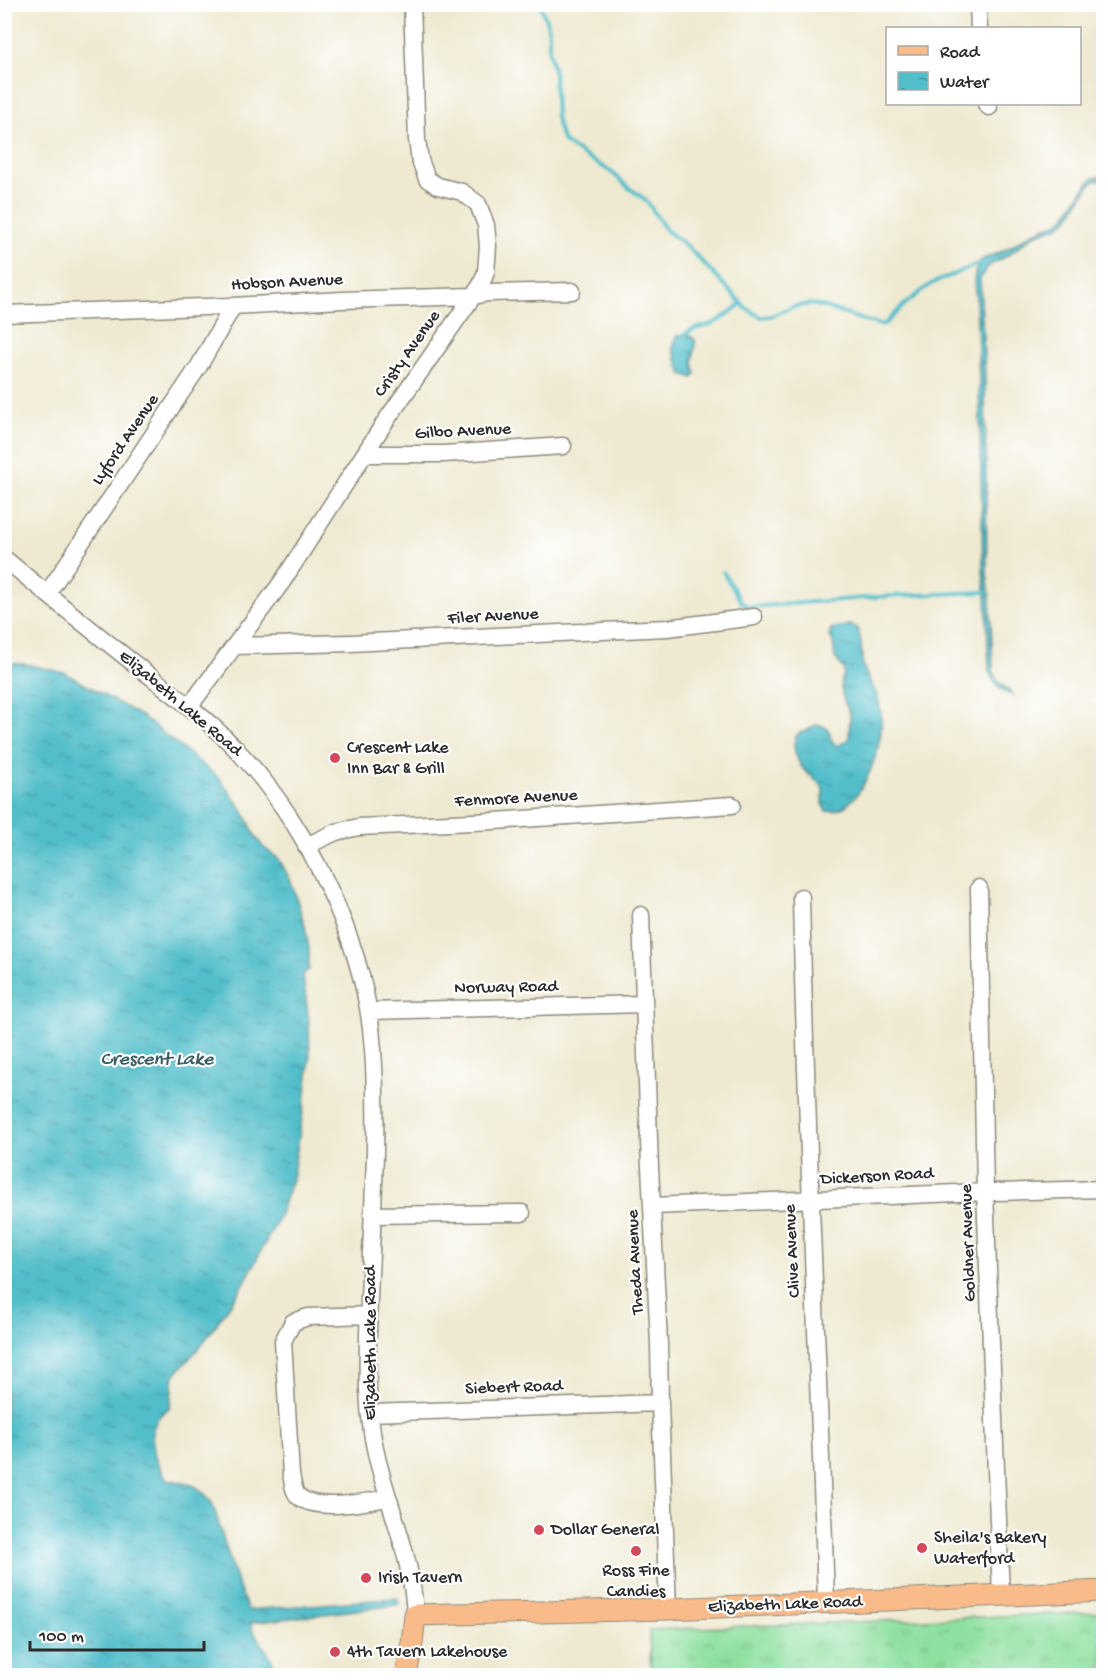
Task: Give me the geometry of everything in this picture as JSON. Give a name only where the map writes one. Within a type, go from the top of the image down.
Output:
[{"type":"main road","name":"Elizabeth Lake Road","points":[[415,1615],[668,1609],[1104,1591]]},
{"type":"main road","points":[[406,1676],[415,1615]]},
{"type":"street","name":"Cristy Avenue","points":[[189,707],[282,582],[385,422],[481,285],[486,272],[488,246],[486,225],[478,204],[462,192],[438,186],[427,179],[420,160],[417,140],[412,4]]},
{"type":"street","points":[[978,4],[979,27]]},
{"type":"street","name":"Hobson Avenue","points":[[4,314],[572,291]]},
{"type":"street","name":"Lyford Avenue","points":[[47,594],[200,366],[233,306]]},
{"type":"street","name":"Gilbo Avenue","points":[[365,454],[436,454],[563,446]]},
{"type":"street","name":"Elizabeth Lake Road","points":[[4,558],[189,707],[228,741],[253,768],[279,803],[306,846],[328,888],[346,931],[362,978],[373,1045],[375,1098],[369,1315],[370,1413],[376,1454],[409,1566],[415,1615]]},
{"type":"street","name":"Filer Avenue","points":[[234,646],[666,628],[754,617]]},
{"type":"street","name":"Fenmore Avenue","points":[[306,846],[330,834],[359,827],[495,821],[732,805]]},
{"type":"street","name":"Goldner Avenue","points":[[979,888],[986,1192],[1001,1596]]},
{"type":"street","name":"Clive Avenue","points":[[801,897],[826,1603]]},
{"type":"street","name":"Theda Avenue","points":[[641,915],[650,1167],[660,1343],[660,1403],[668,1609]]},
{"type":"street","name":"Norway Road","points":[[369,1011],[644,1004]]},
{"type":"street","name":"Dickerson Road","points":[[653,1206],[1104,1189]]},
{"type":"street","points":[[372,1215],[522,1213]]},
{"type":"street","points":[[369,1315],[308,1317],[293,1322],[283,1341],[291,1475],[294,1490],[298,1496],[309,1502],[352,1505],[388,1498]]},
{"type":"street","name":"Siebert Road","points":[[370,1413],[660,1403]]},
{"type":"green space","points":[[1103,1612],[1103,1675],[651,1675],[649,1630]]},
{"type":"water","points":[[1103,176],[1103,179],[1090,185],[1067,220],[1059,226],[1035,235],[1008,255],[988,266],[980,278],[985,377],[987,573],[993,670],[996,679],[1014,695],[998,687],[989,671],[983,573],[975,273],[978,263],[983,259],[1005,250],[1034,232],[1064,218],[1088,183],[1093,178]]},
{"type":"water","points":[[688,335],[695,339],[693,364],[696,373],[693,378],[682,374],[673,349],[676,336]]},
{"type":"water","points":[[848,625],[858,630],[864,668],[878,699],[881,731],[871,769],[857,794],[848,804],[838,810],[826,811],[823,804],[823,788],[800,764],[794,746],[801,732],[818,725],[828,730],[832,741],[838,746],[849,737],[850,714],[841,688],[844,669],[835,658],[833,641],[829,635],[831,629]]},
{"type":"water","name":"Crescent Lake","points":[[5,663],[27,664],[65,673],[143,717],[219,778],[244,812],[263,847],[279,859],[291,881],[305,926],[309,948],[309,970],[303,975],[309,1022],[310,1058],[292,1179],[279,1217],[241,1289],[201,1346],[174,1375],[170,1407],[158,1418],[152,1435],[156,1459],[167,1479],[198,1488],[213,1505],[237,1583],[248,1610],[398,1598],[399,1604],[397,1605],[251,1623],[252,1629],[279,1675],[5,1675]]},
{"type":"waterway","points":[[540,4],[549,34],[556,117],[564,142],[610,171],[646,200],[666,230],[687,246],[747,309],[761,317],[771,316],[792,307],[811,304],[881,325],[931,284],[978,264]]},
{"type":"waterway","points":[[684,335],[716,322],[741,304]]},
{"type":"waterway","points":[[723,572],[742,603],[750,607],[891,596],[985,592]]},
{"type":"place","name":"Crescent Lake Inn Bar & Grill","points":[[335,758]]},
{"type":"place","name":"Dollar General","points":[[539,1530]]},
{"type":"place","name":"Sheila's Bakery Waterford","points":[[922,1548]]},
{"type":"place","name":"Ross Fine Candies","points":[[636,1551]]},
{"type":"place","name":"Irish Tavern","points":[[366,1578]]},
{"type":"place","name":"4th Tavern Lakehouse","points":[[335,1652]]}]
